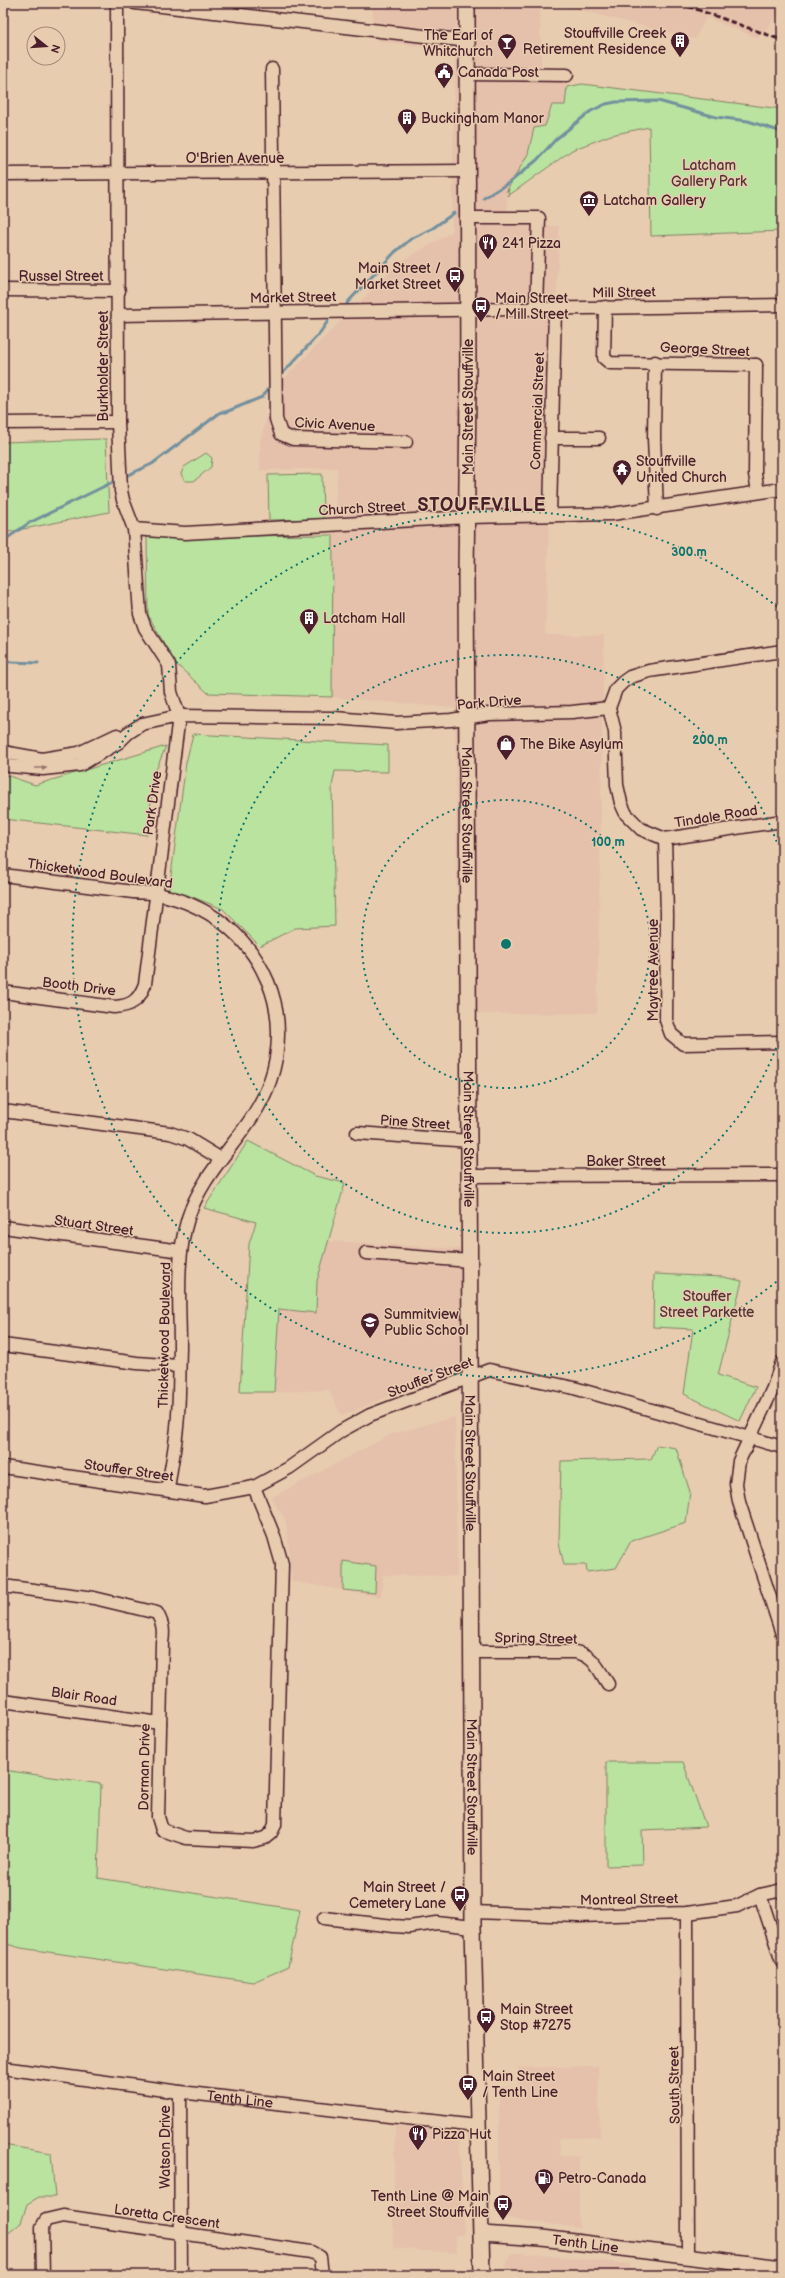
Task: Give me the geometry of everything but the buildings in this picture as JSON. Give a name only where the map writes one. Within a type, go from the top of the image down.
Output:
[{"type":"main road","name":"Main Street Stouffville","points":[[467,3],[468,74],[466,218],[468,517],[466,718],[470,1141],[473,1926],[476,2126],[482,2234],[482,2275]]},
{"type":"main road","name":"Tenth Line","points":[[482,2234],[542,2238],[782,2268]]},
{"type":"street","name":"Burkholder Street","points":[[117,3],[119,291],[118,422],[122,496],[134,529],[140,614],[145,628],[169,665],[171,692],[179,716]]},
{"type":"street","points":[[135,3],[468,41]]},
{"type":"street","points":[[272,69],[274,312]]},
{"type":"street","points":[[468,74],[567,75]]},
{"type":"street","name":"O'Brien Avenue","points":[[3,174],[118,172],[273,173],[467,171]]},
{"type":"street","points":[[466,218],[539,218],[536,308]]},
{"type":"street","name":"Russel Street","points":[[3,290],[119,291]]},
{"type":"street","name":"Mill Street","points":[[467,309],[782,305]]},
{"type":"street","name":"George Street","points":[[605,307],[604,358],[610,363],[758,362],[755,474],[758,492]]},
{"type":"street","name":"Commercial Street","points":[[550,515],[555,308]]},
{"type":"street","name":"Market Street","points":[[118,315],[467,309]]},
{"type":"street","name":"Civic Avenue","points":[[274,312],[276,416],[281,434],[293,439],[406,442]]},
{"type":"street","points":[[655,362],[654,438],[657,509]]},
{"type":"street","points":[[3,423],[118,422]]},
{"type":"street","points":[[551,438],[599,438]]},
{"type":"street","name":"Church Street","points":[[134,529],[185,533],[468,517],[612,514],[657,509],[782,488]]},
{"type":"street","points":[[610,708],[616,688],[630,677],[649,671],[782,650]]},
{"type":"street","name":"Park Drive","points":[[3,763],[10,766],[43,769],[80,764],[119,742],[128,733],[142,724],[179,716],[335,718],[396,723],[466,718],[489,714],[572,712],[610,708]]},
{"type":"street","name":"Tindale Road","points":[[610,708],[615,732],[617,785],[621,803],[626,814],[641,829],[665,839],[782,821]]},
{"type":"street","name":"Park Drive","points":[[156,893],[179,716]]},
{"type":"street","name":"Park Drive","points":[[3,752],[42,759],[79,753],[115,736],[128,733]]},
{"type":"street","name":"Maytree Avenue","points":[[665,839],[667,915],[666,1020],[671,1034],[683,1044],[782,1042]]},
{"type":"street","name":"Thicketwood Boulevard","points":[[3,875],[156,893],[185,901],[223,921],[245,942],[264,973],[274,1000],[279,1034],[270,1083],[254,1114],[221,1159],[196,1197],[188,1217],[181,1251],[178,1288],[176,1437],[168,1490]]},
{"type":"street","name":"Booth Drive","points":[[3,992],[114,1007],[132,1004],[141,995],[145,984],[156,893]]},
{"type":"street","points":[[3,1111],[170,1133],[188,1139],[221,1159]]},
{"type":"street","name":"Pine Street","points":[[357,1133],[470,1141]]},
{"type":"street","name":"Baker Street","points":[[470,1176],[782,1175]]},
{"type":"street","name":"Stuart Street","points":[[3,1227],[181,1251]]},
{"type":"street","points":[[366,1253],[470,1261]]},
{"type":"street","points":[[3,1345],[137,1363],[178,1366]]},
{"type":"street","points":[[782,1362],[773,1388],[739,1461],[736,1484],[739,1502],[782,1634]]},
{"type":"street","name":"Stouffer Street","points":[[3,1467],[205,1496],[254,1487],[289,1468],[341,1432],[370,1415],[461,1382],[471,1376],[489,1370],[574,1388],[750,1437],[782,1448]]},
{"type":"street","name":"Dorman Drive","points":[[3,1586],[94,1598],[156,1613],[162,1622],[164,1632],[158,1817],[162,1830],[186,1838],[253,1841],[264,1838],[271,1833],[275,1825],[282,1564],[274,1536],[254,1487]]},
{"type":"street","name":"Spring Street","points":[[472,1652],[586,1653],[595,1662],[608,1684]]},
{"type":"street","name":"Blair Road","points":[[3,1701],[160,1723]]},
{"type":"street","name":"Montreal Street","points":[[473,1912],[578,1916],[687,1914],[737,1906],[760,1895],[782,1890]]},
{"type":"street","points":[[760,1895],[782,1962]]},
{"type":"street","name":"South Street","points":[[687,1914],[688,2256]]},
{"type":"street","points":[[324,1918],[409,1927],[437,1923],[473,1926]]},
{"type":"street","name":"Tenth Line","points":[[3,2068],[180,2092],[476,2126]]},
{"type":"street","name":"Watson Drive","points":[[180,2092],[181,2275]]},
{"type":"street","name":"Loretta Crescent","points":[[43,2275],[42,2227],[46,2220],[52,2217],[63,2216],[311,2252],[320,2256],[322,2275]]},
{"type":"shaded area","points":[[374,3],[540,3],[541,66],[559,68],[567,87],[565,105],[545,126],[534,128],[528,154],[506,192],[509,224],[559,226],[545,635],[604,635],[597,1013],[458,1014],[455,708],[332,697],[333,535],[338,468],[260,470],[260,442],[275,388],[397,264],[452,232],[455,51],[379,41],[372,25]]},
{"type":"shaded area","points":[[552,3],[782,3],[782,19],[776,17],[758,38],[706,17],[695,39]]},
{"type":"shaded area","name":"Summitview Public School","points":[[328,1241],[461,1249],[463,1365],[342,1416],[329,1390],[274,1392],[279,1309],[316,1313],[317,1281]]},
{"type":"shaded area","points":[[455,1417],[457,1576],[383,1575],[381,1597],[292,1581],[286,1520],[271,1498],[392,1434]]},
{"type":"shaded area","points":[[598,2066],[600,2137],[559,2138],[560,2156],[579,2157],[579,2228],[499,2217],[499,2087],[519,2088],[518,2068]]},
{"type":"shaded area","points":[[395,2125],[459,2133],[464,2235],[455,2235],[457,2253],[393,2248]]},
{"type":"shaded area","points":[[518,2253],[630,2264],[630,2275],[506,2275],[506,2265],[512,2254]]},
{"type":"green space","name":"Latcham Gallery Park","points":[[582,84],[782,109],[782,231],[651,236],[649,127],[611,135],[572,150],[508,196],[509,189],[506,192],[528,154],[534,128],[545,126],[552,105],[565,105],[567,87]]},
{"type":"green space","points":[[106,439],[109,512],[3,533],[3,442]]},
{"type":"green space","points":[[206,453],[212,458],[211,467],[194,481],[185,481],[181,474],[184,467]]},
{"type":"green space","points":[[322,474],[323,519],[269,520],[268,475]]},
{"type":"green space","points":[[333,535],[332,697],[208,693],[175,663],[148,615],[147,537]]},
{"type":"green space","points":[[193,734],[388,745],[388,772],[335,771],[332,786],[335,926],[295,928],[260,946],[223,909],[185,894],[169,890],[186,763]]},
{"type":"green space","points":[[166,746],[154,775],[147,835],[3,819],[3,774],[35,785]]},
{"type":"green space","points":[[248,1141],[315,1176],[345,1183],[317,1281],[316,1313],[279,1309],[274,1392],[240,1392],[249,1244],[256,1222],[204,1208]]},
{"type":"green space","name":"Stouffer Street Parkette","points":[[654,1274],[723,1277],[742,1281],[718,1375],[756,1387],[740,1421],[684,1394],[693,1329],[653,1327]]},
{"type":"green space","points":[[657,1445],[676,1448],[690,1492],[686,1523],[631,1541],[616,1568],[587,1572],[586,1565],[564,1565],[559,1543],[561,1461],[651,1459]]},
{"type":"green space","points":[[343,1561],[376,1566],[375,1593],[343,1590]]},
{"type":"green space","points":[[606,1762],[683,1762],[706,1827],[642,1830],[643,1865],[606,1866]]},
{"type":"green space","points":[[3,1770],[101,1784],[98,1878],[300,1910],[288,1967],[253,1982],[21,1948],[3,1943]]},
{"type":"green space","points":[[3,2145],[51,2153],[55,2197],[39,2197],[27,2204],[21,2223],[6,2235],[3,2235]]},
{"type":"waterway","points":[[484,198],[510,182],[537,160],[556,139],[591,111],[606,104],[616,102],[658,101],[716,117],[748,121],[782,132]]},
{"type":"waterway","points":[[347,303],[395,252],[411,239],[433,228],[454,213]]},
{"type":"waterway","points":[[282,374],[319,334],[328,321]]},
{"type":"waterway","points":[[126,476],[152,464],[221,412],[226,412],[262,397],[268,389]]},
{"type":"waterway","points":[[3,541],[29,523],[113,482]]},
{"type":"waterway","points":[[3,661],[38,663]]},
{"type":"railway","points":[[679,3],[782,40]]},
{"type":"place","name":"Stouffville Creek Retirement Residence","points":[[680,58]]},
{"type":"place","name":"The Earl of Whitchurch","points":[[507,60]]},
{"type":"place","name":"Canada Post","points":[[444,89]]},
{"type":"place","name":"Buckingham Manor","points":[[407,135]]},
{"type":"place","name":"Latcham Gallery","points":[[589,217]]},
{"type":"place","name":"241 Pizza","points":[[488,260]]},
{"type":"place","name":"Main Street / Market Street","points":[[455,293]]},
{"type":"place","name":"Main Street / Mill Street","points":[[481,323]]},
{"type":"place","name":"Stouffville United Church","points":[[622,486]]},
{"type":"place","name":"Latcham Hall","points":[[309,635]]},
{"type":"place","name":"The Bike Asylum","points":[[506,761]]},
{"type":"place","name":"Summitview Public School","points":[[370,1339]]},
{"type":"place","name":"Main Street / Cemetery Lane","points":[[460,1912]]},
{"type":"place","name":"Main Street Stop #7275","points":[[486,2034]]},
{"type":"place","name":"Main Street / Tenth Line","points":[[468,2101]]},
{"type":"place","name":"Pizza Hut","points":[[418,2151]]},
{"type":"place","name":"Petro-Canada","points":[[544,2195]]},
{"type":"place","name":"Tenth Line @ Main Street Stouffville","points":[[503,2221]]},
{"type":"district","name":"STOUFFVILLE","points":[[482,505]]}]
